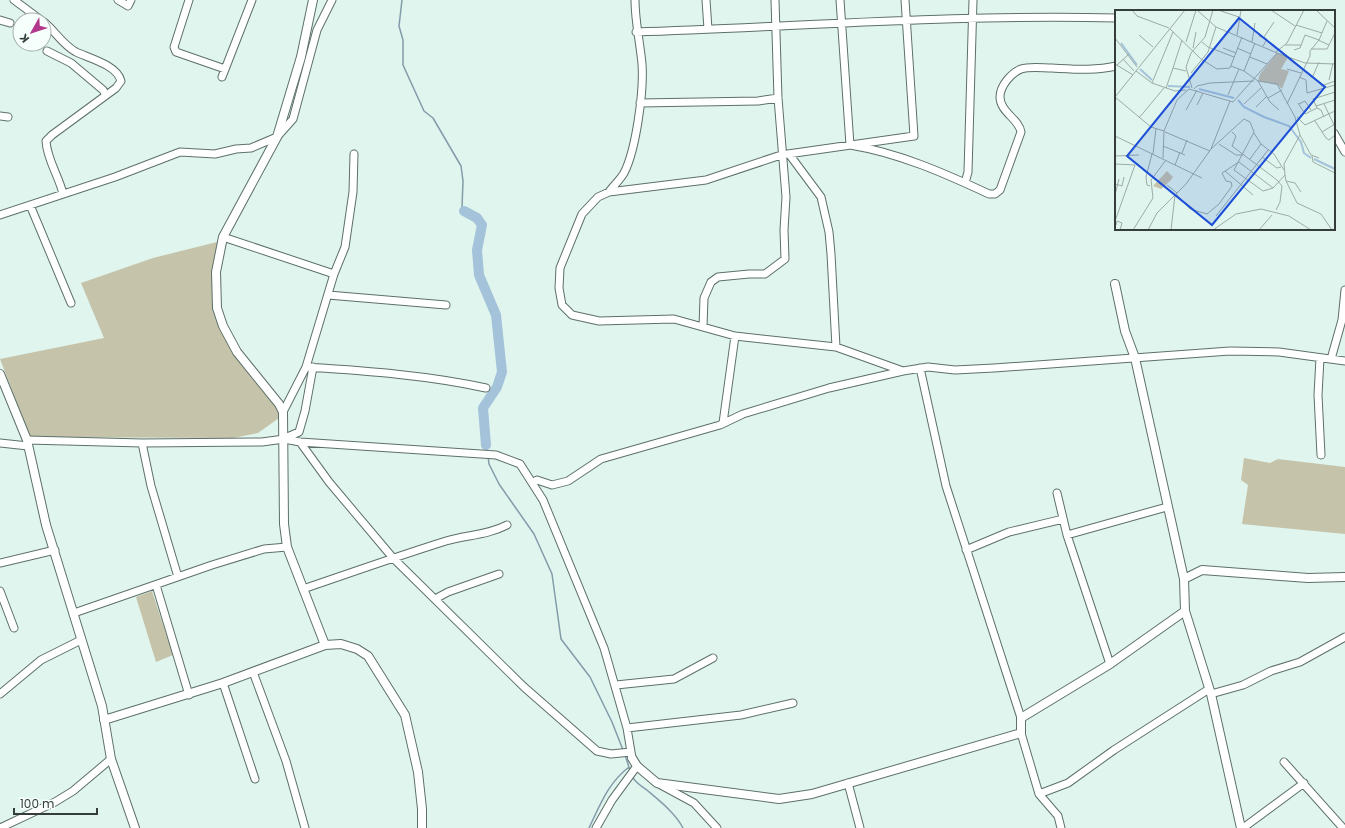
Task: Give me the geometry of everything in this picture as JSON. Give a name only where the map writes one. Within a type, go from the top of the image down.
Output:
[{"type":"street","points":[[14,0],[30,12]]},
{"type":"street","points":[[118,0],[128,6],[132,0]]},
{"type":"street","points":[[188,0],[174,47],[176,52],[225,69]]},
{"type":"street","points":[[222,77],[252,0]]},
{"type":"street","points":[[313,0],[301,57],[276,137],[223,237],[216,272],[217,308],[224,326],[237,352],[279,404],[283,412],[284,524],[286,547],[325,645]]},
{"type":"street","points":[[0,215],[115,177],[180,152],[215,154],[236,149],[251,148],[276,137],[293,119],[317,30],[332,0]]},
{"type":"street","points":[[635,0],[636,32],[642,67],[640,103],[631,155],[624,174],[608,192],[598,198],[582,214],[560,268],[559,288],[562,305],[572,315],[599,321],[674,319],[735,336],[836,347],[903,371]]},
{"type":"street","points":[[706,0],[708,30]]},
{"type":"street","points":[[703,327],[704,298],[711,282],[718,277],[765,274],[785,259],[784,230],[786,198],[781,155],[775,0]]},
{"type":"street","points":[[840,0],[840,23],[850,145]]},
{"type":"street","points":[[608,192],[706,180],[781,155],[914,136],[905,20],[905,0]]},
{"type":"street","points":[[965,183],[968,172],[973,0]]},
{"type":"street","points":[[636,32],[708,30],[972,17],[1035,16],[1115,18]]},
{"type":"street","points":[[0,20],[10,23]]},
{"type":"street","points":[[52,30],[70,48],[111,68],[118,74],[120,79],[120,84],[46,141],[51,162],[58,176],[63,194]]},
{"type":"street","points":[[49,52],[71,64],[103,90],[106,95]]},
{"type":"street","points":[[850,145],[875,149],[902,157],[989,194],[995,194],[1000,190],[1022,132],[1020,127],[1001,104],[1000,96],[1003,84],[1022,69],[1041,68],[1089,70],[1115,66]]},
{"type":"street","points":[[640,103],[758,101],[778,98]]},
{"type":"street","points":[[0,116],[8,117]]},
{"type":"street","points":[[1335,135],[1345,152]]},
{"type":"street","points":[[284,439],[298,432],[305,411],[310,367],[334,274],[345,247],[353,192],[354,154]]},
{"type":"street","points":[[789,154],[821,197],[829,232],[836,347]]},
{"type":"street","points":[[30,205],[71,303]]},
{"type":"street","points":[[223,237],[334,274]]},
{"type":"street","points":[[1115,284],[1125,331],[1136,358],[1167,508],[1184,579],[1186,610],[1210,692],[1242,828],[1304,783]]},
{"type":"street","points":[[1331,359],[1342,320],[1345,290]]},
{"type":"street","points":[[328,295],[446,305]]},
{"type":"street","points":[[723,423],[735,336]]},
{"type":"street","points":[[532,483],[537,480],[552,485],[568,481],[601,459],[723,423],[743,414],[829,388],[920,368],[928,367],[955,370],[994,368],[1230,351],[1279,352],[1345,361]]},
{"type":"street","points":[[1320,358],[1318,395],[1321,455]]},
{"type":"street","points":[[283,412],[310,367]]},
{"type":"street","points":[[310,367],[401,374],[461,382],[486,388]]},
{"type":"street","points":[[920,368],[946,486],[1021,718],[1021,733],[1039,794],[1058,816],[1061,828]]},
{"type":"street","points":[[0,374],[27,443],[46,525],[55,550],[102,706],[111,759],[135,828]]},
{"type":"street","points":[[0,443],[262,442],[284,439],[300,442],[496,455],[520,464],[542,500],[604,648],[616,685],[627,728],[630,754],[636,766],[657,783],[694,803],[717,828]]},
{"type":"street","points":[[300,442],[329,482],[393,558],[529,692],[597,751],[611,754],[630,754]]},
{"type":"street","points":[[142,443],[151,486],[178,577]]},
{"type":"street","points":[[1057,493],[1067,535],[1110,664]]},
{"type":"street","points":[[1067,535],[1167,508]]},
{"type":"street","points":[[966,550],[1009,532],[1063,520]]},
{"type":"street","points":[[303,589],[459,537],[479,535],[498,530],[508,525]]},
{"type":"street","points":[[74,613],[264,549],[286,547]]},
{"type":"street","points":[[0,563],[55,550]]},
{"type":"street","points":[[1184,579],[1202,570],[1308,578],[1345,577]]},
{"type":"street","points":[[435,599],[448,592],[499,574]]},
{"type":"street","points":[[156,585],[189,695]]},
{"type":"street","points":[[0,591],[14,628]]},
{"type":"street","points":[[1021,718],[1110,664],[1186,610]]},
{"type":"street","points":[[1039,794],[1068,783],[1120,746],[1210,692],[1243,685],[1271,671],[1300,662],[1345,637]]},
{"type":"street","points":[[0,694],[41,660],[81,640]]},
{"type":"street","points":[[104,720],[189,695],[325,645],[341,644],[357,649],[368,656],[405,715],[418,772],[422,809],[422,828]]},
{"type":"street","points":[[616,685],[674,679],[713,658]]},
{"type":"street","points":[[253,672],[286,761],[305,828]]},
{"type":"street","points":[[223,683],[255,779]]},
{"type":"street","points":[[627,728],[741,715],[794,703]]},
{"type":"street","points":[[657,783],[779,799],[812,794],[1021,733]]},
{"type":"street","points":[[0,828],[55,802],[73,790],[111,759]]},
{"type":"street","points":[[1284,762],[1294,775],[1304,783],[1343,828]]},
{"type":"street","points":[[596,828],[612,800],[636,766]]},
{"type":"street","points":[[848,783],[860,828]]},
{"type":"shaded area","points":[[217,242],[212,277],[216,318],[281,411],[279,418],[258,433],[233,438],[30,437],[0,359],[104,338],[81,283],[153,258]]},
{"type":"shaded area","points":[[1244,458],[1270,463],[1278,459],[1345,467],[1345,534],[1242,524],[1248,485],[1241,480]]},
{"type":"shaded area","points":[[152,591],[173,655],[156,662],[136,597]]},
{"type":"waterway","points":[[402,0],[399,26],[403,40],[403,65],[424,111],[433,118],[461,166],[463,181],[462,207],[464,211]]},
{"type":"waterway","points":[[464,211],[477,218],[482,225],[477,250],[479,275],[496,315],[502,372],[497,387],[483,408],[486,445]]},
{"type":"waterway","points":[[486,445],[487,453]]},
{"type":"waterway","points":[[488,456],[489,464],[499,484],[534,534],[552,574],[561,639],[590,677],[612,722],[623,750]]},
{"type":"waterway","points":[[625,755],[630,770]]},
{"type":"waterway","points":[[589,828],[610,787],[629,767]]},
{"type":"waterway","points":[[632,776],[637,783],[667,808],[683,828]]}]
